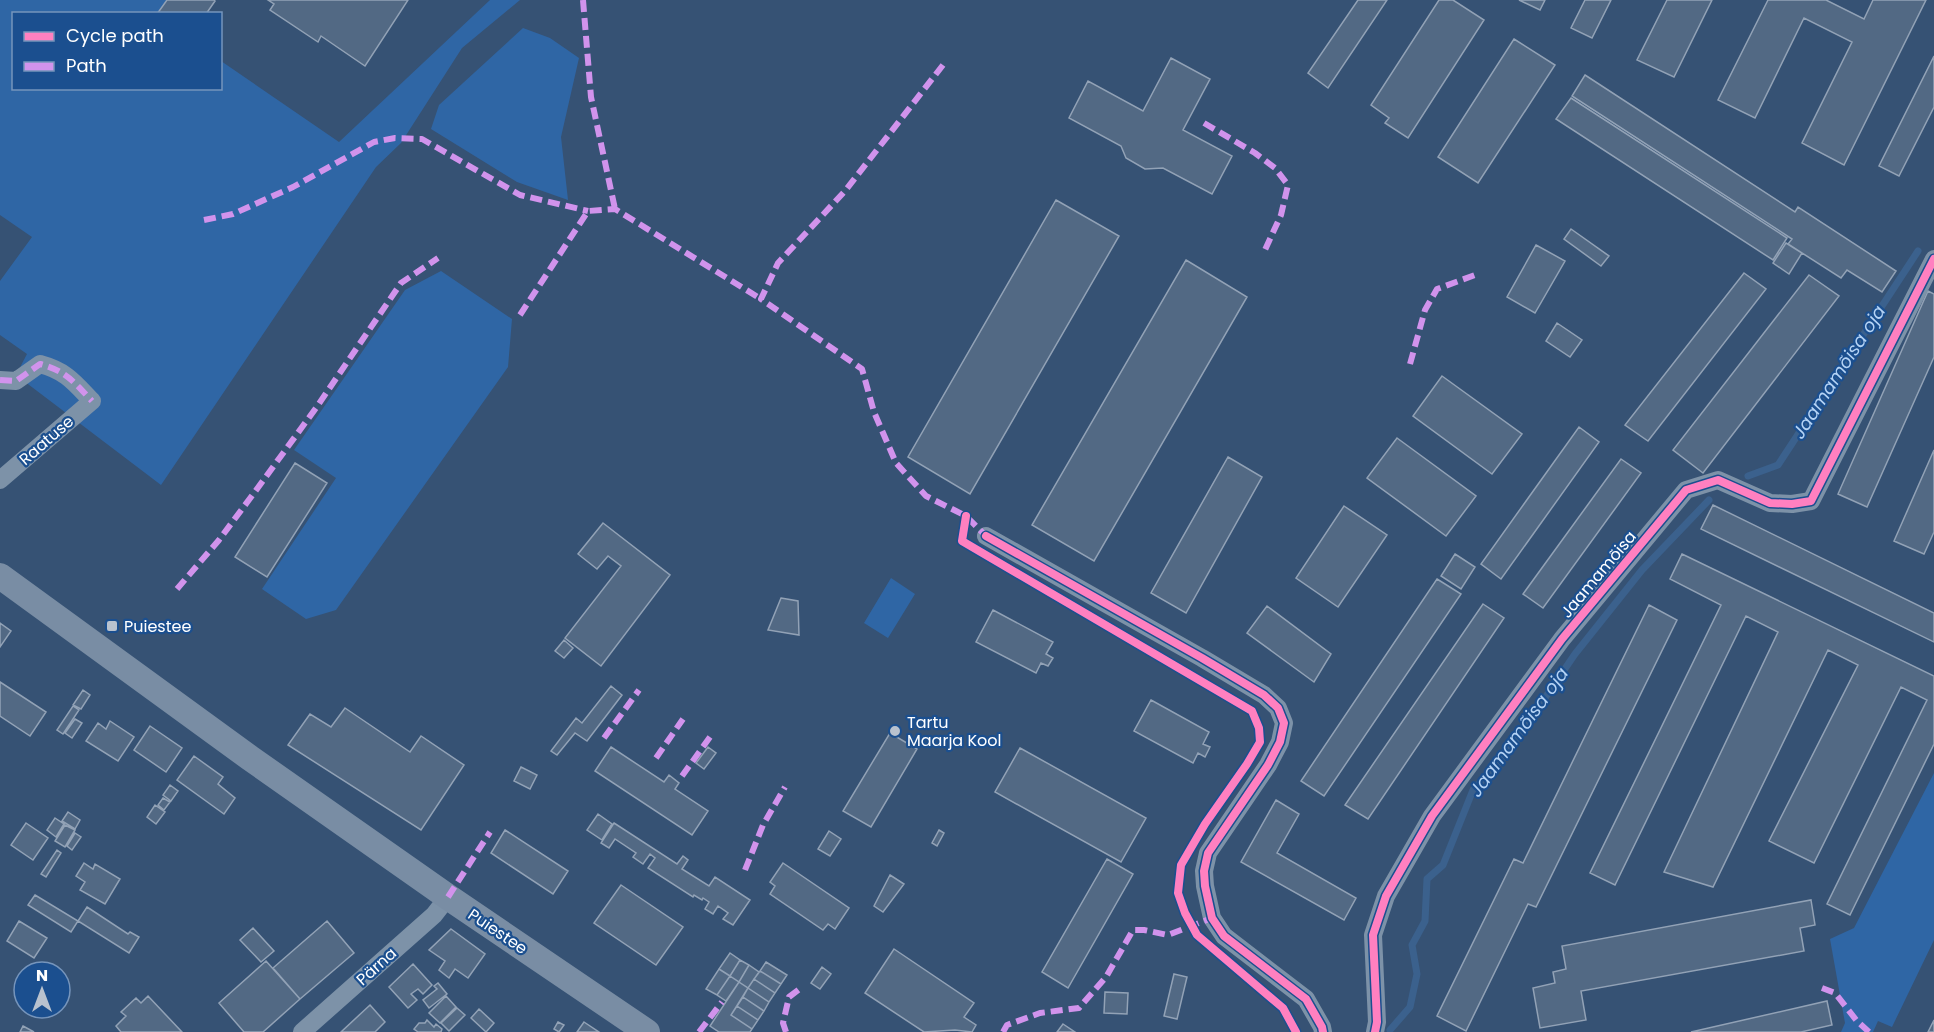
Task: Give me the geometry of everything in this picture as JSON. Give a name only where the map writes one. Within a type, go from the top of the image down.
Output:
[{"type":"main road","name":"Puiestee","points":[[0,576],[250,758],[448,897],[647,1032]]},
{"type":"street","name":"Jaamamõisa","points":[[1375,1032],[1377,1022],[1373,935],[1386,896],[1432,816],[1562,639],[1686,490],[1718,480],[1770,502],[1792,504],[1811,501],[1934,259]]},
{"type":"street","name":"Raatuse","points":[[0,380],[16,381],[40,364],[57,369],[92,400],[0,480]]},
{"type":"street","points":[[986,536],[1202,658],[1264,695],[1278,708],[1284,723],[1280,742],[1268,765],[1208,853],[1204,871],[1204,886],[1212,918],[1224,936],[1306,999],[1323,1032]]},
{"type":"street","name":"Pärna","points":[[302,1032],[434,915],[448,897]]},
{"type":"shaded area","points":[[0,0],[214,0],[207,12],[12,12],[12,90],[222,90],[222,62],[339,142],[490,0],[520,0],[462,48],[401,143],[376,167],[161,485],[16,375],[27,354],[0,335],[0,281],[32,237],[0,215]]},
{"type":"shaded area","points":[[523,28],[550,38],[579,58],[561,137],[568,200],[517,182],[431,129],[439,105]]},
{"type":"shaded area","points":[[441,271],[512,319],[508,367],[336,610],[306,619],[262,589],[336,478],[294,450],[405,290]]},
{"type":"shaded area","points":[[891,578],[915,594],[888,638],[864,623]]},
{"type":"shaded area","points":[[1934,773],[1934,940],[1892,1027],[1878,1021],[1873,1032],[1841,1032],[1845,1023],[1830,939],[1854,928]]},
{"type":"building","points":[[167,0],[215,1],[207,12],[158,12]]},
{"type":"building","points":[[268,0],[408,0],[365,66],[321,36],[318,42],[270,10],[274,4]]},
{"type":"building","points":[[1358,0],[1387,0],[1328,88],[1308,73]]},
{"type":"building","points":[[1439,0],[1453,0],[1484,20],[1408,138],[1385,123],[1389,118],[1371,105]]},
{"type":"building","points":[[1519,0],[1545,0],[1540,10]]},
{"type":"building","points":[[1585,0],[1611,0],[1592,38],[1571,28]]},
{"type":"building","points":[[1667,0],[1712,0],[1674,77],[1637,60]]},
{"type":"building","points":[[1768,0],[1826,0],[1864,19],[1873,0],[1926,0],[1844,165],[1802,143],[1852,42],[1804,18],[1755,118],[1718,100]]},
{"type":"building","points":[[1514,39],[1555,65],[1478,183],[1438,157]]},
{"type":"building","points":[[1934,56],[1934,107],[1899,176],[1879,166]]},
{"type":"building","points":[[1171,58],[1210,79],[1183,130],[1232,156],[1212,194],[1163,168],[1145,169],[1126,158],[1121,146],[1069,118],[1088,81],[1143,111]]},
{"type":"building","points":[[1585,75],[1795,212],[1798,207],[1896,271],[1882,292],[1847,270],[1841,278],[1788,244],[1792,239],[1572,96]]},
{"type":"building","points":[[1571,98],[1787,238],[1773,260],[1556,119]]},
{"type":"building","points":[[1056,200],[1119,236],[970,494],[908,457]]},
{"type":"building","points":[[1571,229],[1609,256],[1601,266],[1564,239]]},
{"type":"building","points":[[1786,243],[1802,253],[1789,274],[1773,263]]},
{"type":"building","points":[[1536,245],[1565,261],[1535,313],[1507,297]]},
{"type":"building","points":[[1186,260],[1247,297],[1094,561],[1032,525]]},
{"type":"building","points":[[1744,273],[1766,289],[1648,441],[1625,425]]},
{"type":"building","points":[[1809,275],[1839,296],[1703,473],[1673,450]]},
{"type":"building","points":[[1928,291],[1934,294],[1934,357],[1867,507],[1838,494]]},
{"type":"building","points":[[1557,323],[1582,340],[1570,357],[1546,341]]},
{"type":"building","points":[[1442,376],[1522,434],[1492,474],[1413,416]]},
{"type":"building","points":[[1579,427],[1599,442],[1501,579],[1481,564]]},
{"type":"building","points":[[1397,438],[1476,496],[1446,536],[1367,478]]},
{"type":"building","points":[[1934,450],[1934,532],[1924,554],[1894,541]]},
{"type":"building","points":[[1228,457],[1262,477],[1186,613],[1151,593]]},
{"type":"building","points":[[1621,459],[1641,473],[1543,608],[1523,594]]},
{"type":"building","points":[[295,463],[327,483],[267,577],[235,557]]},
{"type":"building","points":[[1713,505],[1934,613],[1934,642],[1701,529]]},
{"type":"building","points":[[1344,506],[1387,535],[1338,607],[1296,578]]},
{"type":"building","points":[[603,523],[670,575],[601,666],[565,638],[621,566],[608,556],[597,569],[578,554]]},
{"type":"building","points":[[1455,554],[1475,567],[1461,589],[1441,576]]},
{"type":"building","points":[[1682,554],[1934,676],[1934,744],[1850,915],[1827,904],[1927,700],[1901,687],[1814,863],[1769,841],[1858,665],[1828,650],[1713,887],[1664,872],[1778,632],[1746,616],[1615,885],[1590,873],[1721,605],[1670,579]]},
{"type":"building","points":[[1437,579],[1461,594],[1324,796],[1301,781]]},
{"type":"building","points":[[781,598],[798,601],[799,635],[768,630]]},
{"type":"building","points":[[1483,604],[1504,618],[1368,819],[1345,805]]},
{"type":"building","points":[[1649,605],[1677,620],[1536,907],[1528,904],[1466,1031],[1437,1016],[1514,859],[1523,863]]},
{"type":"building","points":[[1267,606],[1331,654],[1314,682],[1247,633]]},
{"type":"building","points":[[993,610],[1053,642],[1046,654],[1053,658],[1048,666],[1041,663],[1036,673],[976,642]]},
{"type":"building","points":[[0,623],[11,631],[0,647]]},
{"type":"building","points":[[564,640],[573,648],[564,658],[555,651]]},
{"type":"building","points":[[0,682],[46,712],[30,736],[0,716]]},
{"type":"building","points":[[611,686],[622,695],[587,741],[575,733],[557,755],[551,751],[576,718],[582,723]]},
{"type":"building","points":[[83,690],[90,695],[81,709],[73,705]]},
{"type":"building","points":[[1151,700],[1209,732],[1203,744],[1210,747],[1205,757],[1198,753],[1193,763],[1134,731]]},
{"type":"building","points":[[73,706],[79,710],[63,734],[57,730]]},
{"type":"building","points":[[345,708],[410,752],[421,736],[464,765],[421,830],[288,745],[310,714],[331,727]]},
{"type":"building","points":[[75,719],[82,723],[72,738],[65,733]]},
{"type":"building","points":[[110,721],[134,737],[118,761],[86,741],[98,723],[106,729]]},
{"type":"building","points":[[150,726],[182,748],[166,772],[134,750]]},
{"type":"building","points":[[890,733],[917,749],[871,827],[843,811]]},
{"type":"building","points":[[611,747],[664,782],[669,775],[679,783],[675,789],[708,811],[692,835],[595,771]]},
{"type":"building","points":[[708,747],[716,753],[704,769],[696,763]]},
{"type":"building","points":[[1020,748],[1146,818],[1121,862],[995,792]]},
{"type":"building","points":[[194,756],[223,777],[218,784],[235,798],[224,814],[177,780]]},
{"type":"building","points":[[521,767],[537,775],[530,789],[514,781]]},
{"type":"building","points":[[170,785],[178,791],[171,801],[163,795]]},
{"type":"building","points":[[163,798],[170,802],[164,810],[158,805]]},
{"type":"building","points":[[1276,800],[1299,814],[1277,853],[1356,898],[1344,920],[1241,862]]},
{"type":"building","points":[[155,805],[165,812],[156,824],[147,817]]},
{"type":"building","points":[[68,812],[80,820],[75,829],[62,821]]},
{"type":"building","points":[[598,814],[612,824],[602,840],[587,830]]},
{"type":"building","points":[[55,818],[64,824],[56,837],[47,830]]},
{"type":"building","points":[[26,823],[48,838],[33,860],[11,845]]},
{"type":"building","points":[[614,823],[677,864],[683,856],[688,860],[682,869],[709,886],[715,877],[750,900],[733,925],[723,919],[728,913],[718,906],[713,914],[705,909],[709,902],[694,895],[693,897],[648,868],[655,858],[650,854],[643,864],[633,857],[636,853],[615,839],[609,848],[601,843]]},
{"type":"building","points":[[65,825],[75,830],[65,847],[55,841]]},
{"type":"building","points":[[505,830],[568,871],[553,894],[491,853]]},
{"type":"building","points":[[939,830],[944,833],[937,846],[932,843]]},
{"type":"building","points":[[829,831],[841,839],[830,856],[818,849]]},
{"type":"building","points":[[75,833],[81,837],[72,850],[67,846]]},
{"type":"building","points":[[57,850],[61,853],[46,877],[41,874]]},
{"type":"building","points":[[1107,859],[1133,874],[1068,988],[1042,972]]},
{"type":"building","points":[[84,863],[93,869],[95,864],[120,879],[105,904],[80,890],[85,882],[76,876]]},
{"type":"building","points":[[783,863],[849,908],[835,929],[828,924],[823,930],[770,894],[775,886],[770,882]]},
{"type":"building","points":[[890,875],[904,884],[883,912],[874,906]]},
{"type":"building","points":[[621,885],[683,927],[656,965],[594,923]]},
{"type":"building","points":[[35,895],[78,921],[71,932],[28,905]]},
{"type":"building","points":[[1811,900],[1815,925],[1800,928],[1804,951],[1581,991],[1586,1020],[1540,1028],[1533,988],[1555,983],[1553,972],[1566,969],[1562,946]]},
{"type":"building","points":[[87,907],[128,934],[130,932],[139,937],[129,953],[78,921]]},
{"type":"building","points":[[19,921],[47,938],[34,958],[7,941]]},
{"type":"building","points":[[327,921],[354,953],[300,999],[273,968]]},
{"type":"building","points":[[253,928],[274,951],[261,962],[240,940]]},
{"type":"building","points":[[451,929],[485,954],[468,978],[455,969],[449,978],[439,970],[445,961],[429,950]]},
{"type":"building","points":[[894,949],[974,1003],[964,1017],[976,1025],[972,1032],[955,1030],[924,1032],[865,993]]},
{"type":"building","points":[[730,953],[740,960],[730,976],[719,969]]},
{"type":"building","points":[[740,960],[749,965],[739,982],[730,976]]},
{"type":"building","points":[[266,961],[300,999],[263,1032],[244,1032],[219,1003]]},
{"type":"building","points":[[766,962],[787,975],[781,984],[760,971]]},
{"type":"building","points":[[413,964],[432,985],[423,994],[418,989],[411,994],[417,1000],[408,1008],[389,987]]},
{"type":"building","points":[[749,965],[759,972],[748,988],[739,982]]},
{"type":"building","points":[[822,967],[831,974],[820,989],[811,983]]},
{"type":"building","points":[[719,969],[730,976],[717,995],[706,989]]},
{"type":"building","points":[[760,971],[781,984],[775,993],[754,979]]},
{"type":"building","points":[[1174,974],[1187,977],[1177,1019],[1164,1016]]},
{"type":"building","points":[[730,976],[739,982],[726,1001],[717,995]]},
{"type":"building","points":[[754,979],[775,993],[769,1002],[748,988]]},
{"type":"building","points":[[739,982],[748,988],[731,1015],[752,1029],[750,1032],[719,1032],[710,1026]]},
{"type":"building","points":[[438,983],[447,994],[429,1008],[423,1000],[437,989],[434,986]]},
{"type":"building","points":[[748,988],[769,1002],[764,1011],[743,997]]},
{"type":"building","points":[[1105,992],[1128,993],[1127,1014],[1104,1013]]},
{"type":"building","points":[[148,996],[182,1032],[121,1032],[116,1026],[126,1016],[121,1012],[136,998],[141,1003]]},
{"type":"building","points":[[446,996],[456,1007],[440,1023],[429,1013]]},
{"type":"building","points":[[743,997],[764,1011],[758,1020],[737,1006]]},
{"type":"building","points":[[1827,1001],[1832,1025],[1801,1032],[1691,1032]]},
{"type":"building","points":[[370,1005],[385,1022],[375,1032],[341,1032]]},
{"type":"building","points":[[737,1006],[758,1020],[752,1029],[731,1015]]},
{"type":"building","points":[[457,1008],[465,1015],[449,1031],[441,1023]]},
{"type":"building","points":[[479,1009],[494,1023],[486,1032],[471,1018]]},
{"type":"building","points":[[427,1020],[434,1027],[436,1024],[442,1029],[441,1032],[418,1032],[414,1029],[419,1023],[425,1023]]},
{"type":"building","points":[[1934,1020],[1934,1032],[1928,1032]]},
{"type":"building","points":[[558,1022],[564,1025],[559,1032],[554,1029]]},
{"type":"building","points":[[584,1022],[599,1032],[577,1032]]},
{"type":"building","points":[[1063,1024],[1075,1032],[1057,1032]]},
{"type":"building","points":[[23,1026],[34,1032],[20,1032]]},
{"type":"waterway","name":"Jaamamõisa oja","points":[[1748,476],[1778,465],[1918,251]]},
{"type":"waterway","name":"Jaamamõisa oja","points":[[1390,1030],[1410,1007],[1417,974],[1412,945],[1425,921],[1427,879],[1443,865],[1473,790],[1506,755],[1575,654],[1642,570],[1709,500]]},
{"type":"marked path","points":[[583,0],[591,97],[615,209]]},
{"type":"marked path","points":[[943,65],[845,191],[778,263],[761,299],[862,369],[874,412],[896,463],[926,496],[966,516],[986,536]]},
{"type":"marked path","points":[[1204,123],[1255,153],[1275,168],[1288,185],[1281,215],[1264,252]]},
{"type":"marked path","points":[[204,220],[233,214],[293,187],[374,142],[395,138],[422,139],[520,195],[588,211]]},
{"type":"marked path","points":[[520,315],[588,211],[615,209],[761,299]]},
{"type":"marked path","points":[[177,589],[219,540],[254,493],[316,408],[401,283],[438,258]]},
{"type":"marked path","points":[[1410,364],[1425,310],[1437,289],[1475,275]]},
{"type":"marked path","points":[[0,380],[16,381],[40,364],[63,374],[92,401]]},
{"type":"marked path","points":[[604,738],[639,690]]},
{"type":"marked path","points":[[656,758],[683,719]]},
{"type":"marked path","points":[[682,776],[710,737]]},
{"type":"marked path","points":[[745,870],[763,825],[785,787]]},
{"type":"marked path","points":[[448,897],[490,832]]},
{"type":"marked path","points":[[1003,1032],[1007,1025],[1040,1013],[1079,1008],[1106,977],[1133,930],[1168,935],[1212,918]]},
{"type":"marked path","points":[[786,1032],[783,1023],[789,997],[802,987]]},
{"type":"marked path","points":[[1822,988],[1835,993],[1857,1021],[1869,1032]]},
{"type":"marked path","points":[[699,1032],[722,1002]]},
{"type":"cycle path","points":[[1375,1032],[1377,1022],[1373,935],[1386,896],[1432,816],[1562,639],[1686,490],[1718,480],[1770,503],[1792,504],[1811,501],[1934,259]]},
{"type":"cycle path","points":[[966,516],[962,541],[1252,711],[1259,728],[1260,742],[1205,824],[1181,865],[1178,893],[1185,913],[1197,935],[1283,1008],[1296,1032]]},
{"type":"cycle path","points":[[986,536],[1202,658],[1264,695],[1278,708],[1284,723],[1280,742],[1268,765],[1208,853],[1204,871],[1205,886],[1212,918],[1224,936],[1306,999],[1323,1032]]},
{"type":"place","name":"Puiestee","points":[[112,626]]},
{"type":"place","name":"Tartu Maarja Kool","points":[[895,731]]}]
